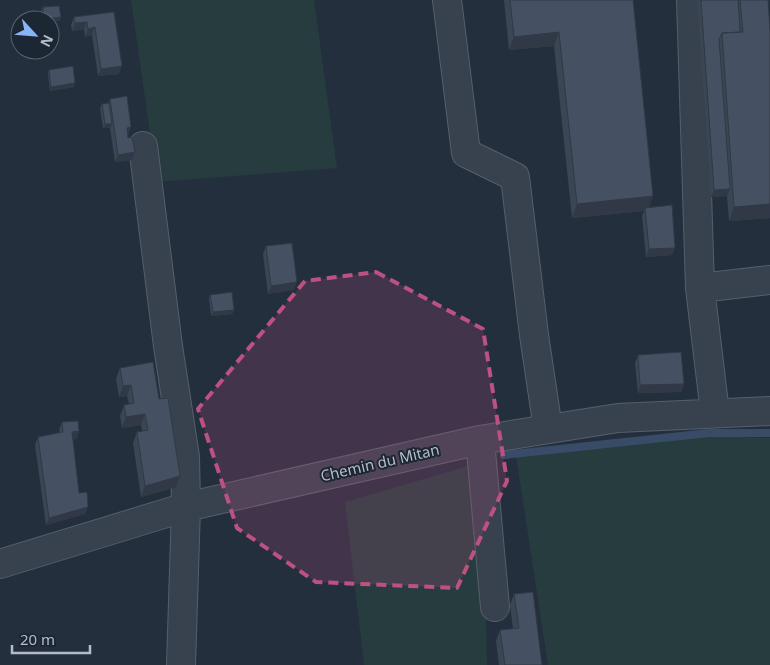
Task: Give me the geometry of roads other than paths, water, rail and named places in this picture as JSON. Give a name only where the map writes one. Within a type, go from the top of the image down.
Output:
[{"type":"street","points":[[448,0],[466,153],[515,177],[534,335],[548,429]]},
{"type":"street","points":[[692,0],[701,310],[715,413]]},
{"type":"street","points":[[143,146],[168,346],[185,457],[186,507],[181,665]]},
{"type":"street","points":[[700,288],[770,280]]},
{"type":"street","name":"Chemin du Mitan","points":[[0,564],[186,507],[480,440],[618,418],[770,411]]},
{"type":"street","points":[[480,440],[495,607]]},
{"type":"waterway","points":[[504,455],[709,433],[770,433]]}]
